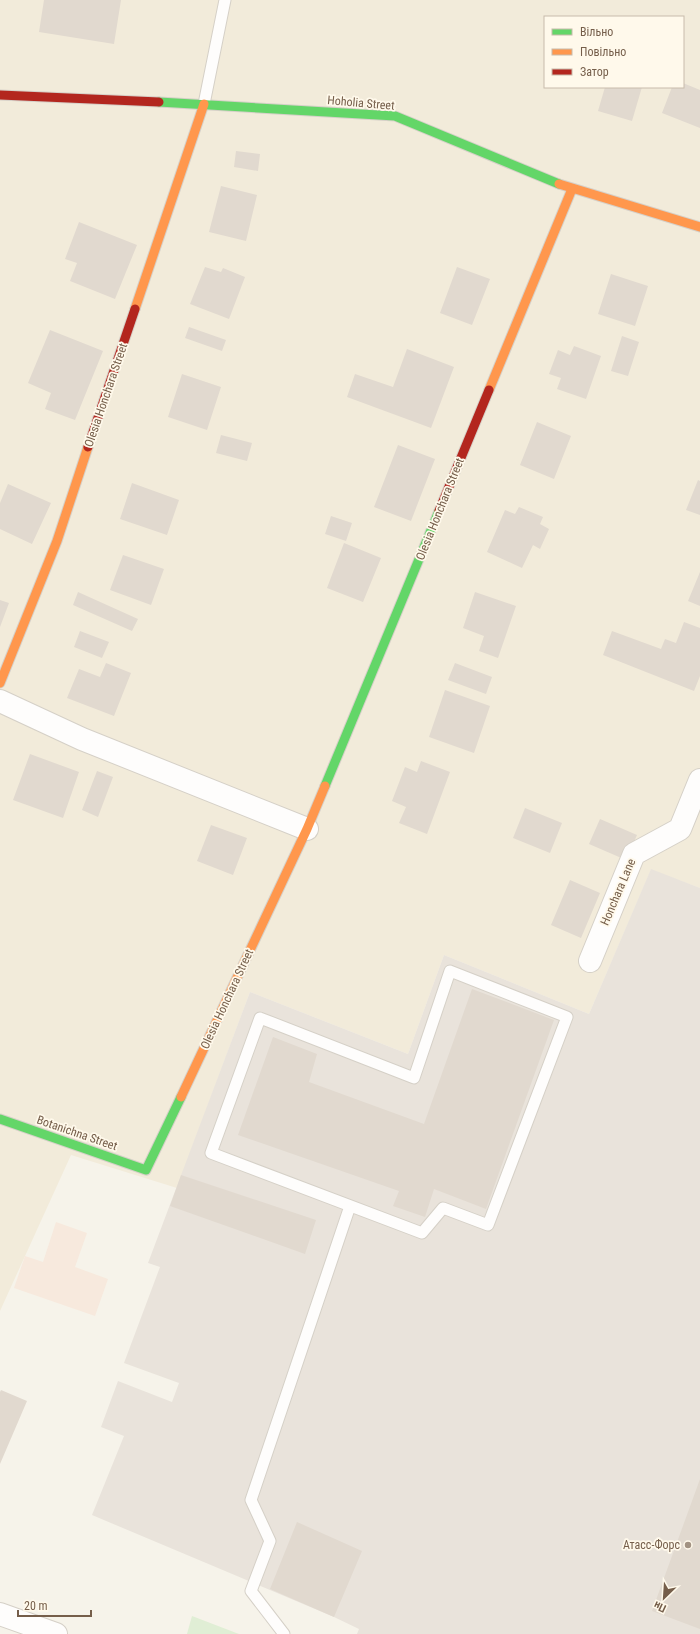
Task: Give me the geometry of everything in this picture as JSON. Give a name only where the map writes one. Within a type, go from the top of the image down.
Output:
[{"type":"street","name":"Hoholia Street","points":[[0,95],[204,104],[395,116],[572,189],[700,227]]},
{"type":"street","name":"Olesia Honchara Street","points":[[0,683],[56,541],[204,104]]},
{"type":"street","name":"Olesia Honchara Street","points":[[146,1170],[307,829],[572,189]]},
{"type":"street","points":[[0,701],[82,739],[307,829]]},
{"type":"street","name":"Honchara Lane","points":[[590,961],[634,854],[680,829],[700,780]]},
{"type":"street","name":"Botanichna Street","points":[[0,1119],[146,1170]]},
{"type":"street","points":[[0,1614],[56,1634]]},
{"type":"lane","points":[[204,104],[225,0]]},
{"type":"lane","points":[[450,971],[567,1017],[488,1225],[443,1208],[422,1233],[350,1206],[211,1153],[260,1018],[414,1078],[450,971]]},
{"type":"lane","points":[[284,1634],[251,1591],[270,1541],[251,1500],[350,1206]]},
{"type":"shaded area","points":[[0,0],[700,0],[700,888],[651,870],[589,1014],[444,955],[408,1054],[250,992],[177,1188],[71,1155],[0,1311]]},
{"type":"shaded area","points":[[651,869],[700,888],[700,1634],[357,1634],[359,1629],[334,1617],[92,1515],[124,1436],[101,1427],[118,1381],[172,1402],[179,1383],[124,1363],[160,1267],[148,1263],[250,992],[408,1054],[444,955],[589,1014]]},
{"type":"shaded area","points":[[56,1222],[87,1233],[75,1267],[108,1279],[95,1316],[14,1288],[25,1256],[43,1262]]},
{"type":"green space","points":[[192,1616],[239,1634],[187,1634]]},
{"type":"building","points":[[44,0],[121,0],[114,44],[39,32]]},
{"type":"building","points":[[684,83],[700,90],[700,128],[662,113],[672,88],[684,88]]},
{"type":"building","points":[[605,88],[642,88],[632,121],[598,111]]},
{"type":"building","points":[[236,151],[260,154],[258,171],[234,167]]},
{"type":"building","points":[[221,186],[257,195],[246,241],[209,232]]},
{"type":"building","points":[[79,222],[137,245],[115,299],[70,281],[77,263],[65,259]]},
{"type":"building","points":[[205,267],[221,272],[223,268],[245,277],[229,319],[190,304]]},
{"type":"building","points":[[457,267],[490,279],[472,325],[440,313]]},
{"type":"building","points":[[611,274],[648,286],[635,326],[598,314]]},
{"type":"building","points":[[189,327],[226,340],[222,351],[185,338]]},
{"type":"building","points":[[50,330],[103,351],[75,420],[45,409],[51,393],[28,383]]},
{"type":"building","points":[[622,336],[639,342],[628,376],[611,371]]},
{"type":"building","points":[[574,346],[601,356],[586,399],[557,389],[561,378],[549,374],[558,350],[570,355]]},
{"type":"building","points":[[407,349],[454,367],[431,428],[347,397],[355,374],[393,387]]},
{"type":"building","points":[[182,374],[221,387],[207,430],[168,417]]},
{"type":"building","points":[[537,422],[571,436],[554,479],[520,465]]},
{"type":"building","points":[[221,435],[252,443],[247,461],[216,453]]},
{"type":"building","points":[[398,445],[435,459],[411,521],[374,507]]},
{"type":"building","points":[[698,480],[700,481],[700,515],[686,510]]},
{"type":"building","points":[[132,483],[179,500],[167,535],[120,519]]},
{"type":"building","points":[[8,484],[51,503],[32,544],[0,529],[0,503]]},
{"type":"building","points":[[519,507],[543,517],[540,524],[549,529],[540,549],[533,545],[522,568],[487,552],[505,510],[515,514]]},
{"type":"building","points":[[331,516],[352,523],[346,541],[325,534]]},
{"type":"building","points":[[344,543],[381,558],[363,602],[327,588]]},
{"type":"building","points":[[123,555],[164,569],[151,605],[110,590]]},
{"type":"building","points":[[700,572],[700,606],[688,601]]},
{"type":"building","points":[[78,592],[138,619],[132,631],[73,605]]},
{"type":"building","points":[[475,592],[516,606],[498,658],[479,651],[484,636],[463,628]]},
{"type":"building","points":[[0,600],[9,603],[0,627]]},
{"type":"building","points":[[684,622],[700,628],[700,676],[694,691],[603,655],[612,631],[661,649],[665,639],[676,643]]},
{"type":"building","points":[[80,631],[109,642],[102,658],[74,647]]},
{"type":"building","points":[[106,663],[131,673],[114,716],[67,698],[79,669],[100,677]]},
{"type":"building","points":[[455,663],[492,677],[486,694],[448,680]]},
{"type":"building","points":[[445,690],[490,706],[474,753],[429,737]]},
{"type":"building","points":[[30,754],[79,772],[63,818],[13,800]]},
{"type":"building","points":[[421,761],[450,772],[427,834],[399,823],[406,807],[392,801],[405,767],[417,772]]},
{"type":"building","points":[[97,771],[113,777],[98,817],[82,810]]},
{"type":"building","points":[[525,808],[562,823],[550,853],[513,838]]},
{"type":"building","points":[[600,819],[637,835],[626,860],[589,844]]},
{"type":"building","points":[[211,825],[247,838],[233,875],[197,861]]},
{"type":"building","points":[[570,880],[600,893],[581,938],[551,925]]},
{"type":"building","points":[[472,989],[554,1020],[486,1209],[434,1189],[425,1217],[393,1206],[399,1191],[238,1135],[273,1037],[317,1054],[309,1082],[424,1124]]},
{"type":"building","points":[[181,1175],[316,1220],[305,1254],[170,1206]]},
{"type":"building","points":[[1,1390],[27,1401],[0,1464],[0,1392]]},
{"type":"building","name":"Атасс-Форс","points":[[700,1479],[700,1629],[652,1611]]},
{"type":"building","points":[[297,1522],[362,1551],[334,1617],[270,1589]]},
{"type":"traffic: fast","points":[[159,102],[395,116],[559,184]]},
{"type":"traffic: fast","points":[[325,786],[439,511]]},
{"type":"traffic: fast","points":[[0,1119],[146,1170],[181,1097]]},
{"type":"traffic: slow","points":[[135,309],[204,104]]},
{"type":"traffic: slow","points":[[559,184],[700,227]]},
{"type":"traffic: slow","points":[[489,390],[572,189]]},
{"type":"traffic: slow","points":[[0,683],[57,541],[88,447]]},
{"type":"traffic: slow","points":[[181,1097],[307,829],[325,786]]},
{"type":"traffic: jam","points":[[0,95],[159,102]]},
{"type":"traffic: jam","points":[[88,447],[135,309]]},
{"type":"traffic: jam","points":[[439,511],[489,390]]},
{"type":"place","name":"Атасс-Форс","points":[[688,1545]]}]
